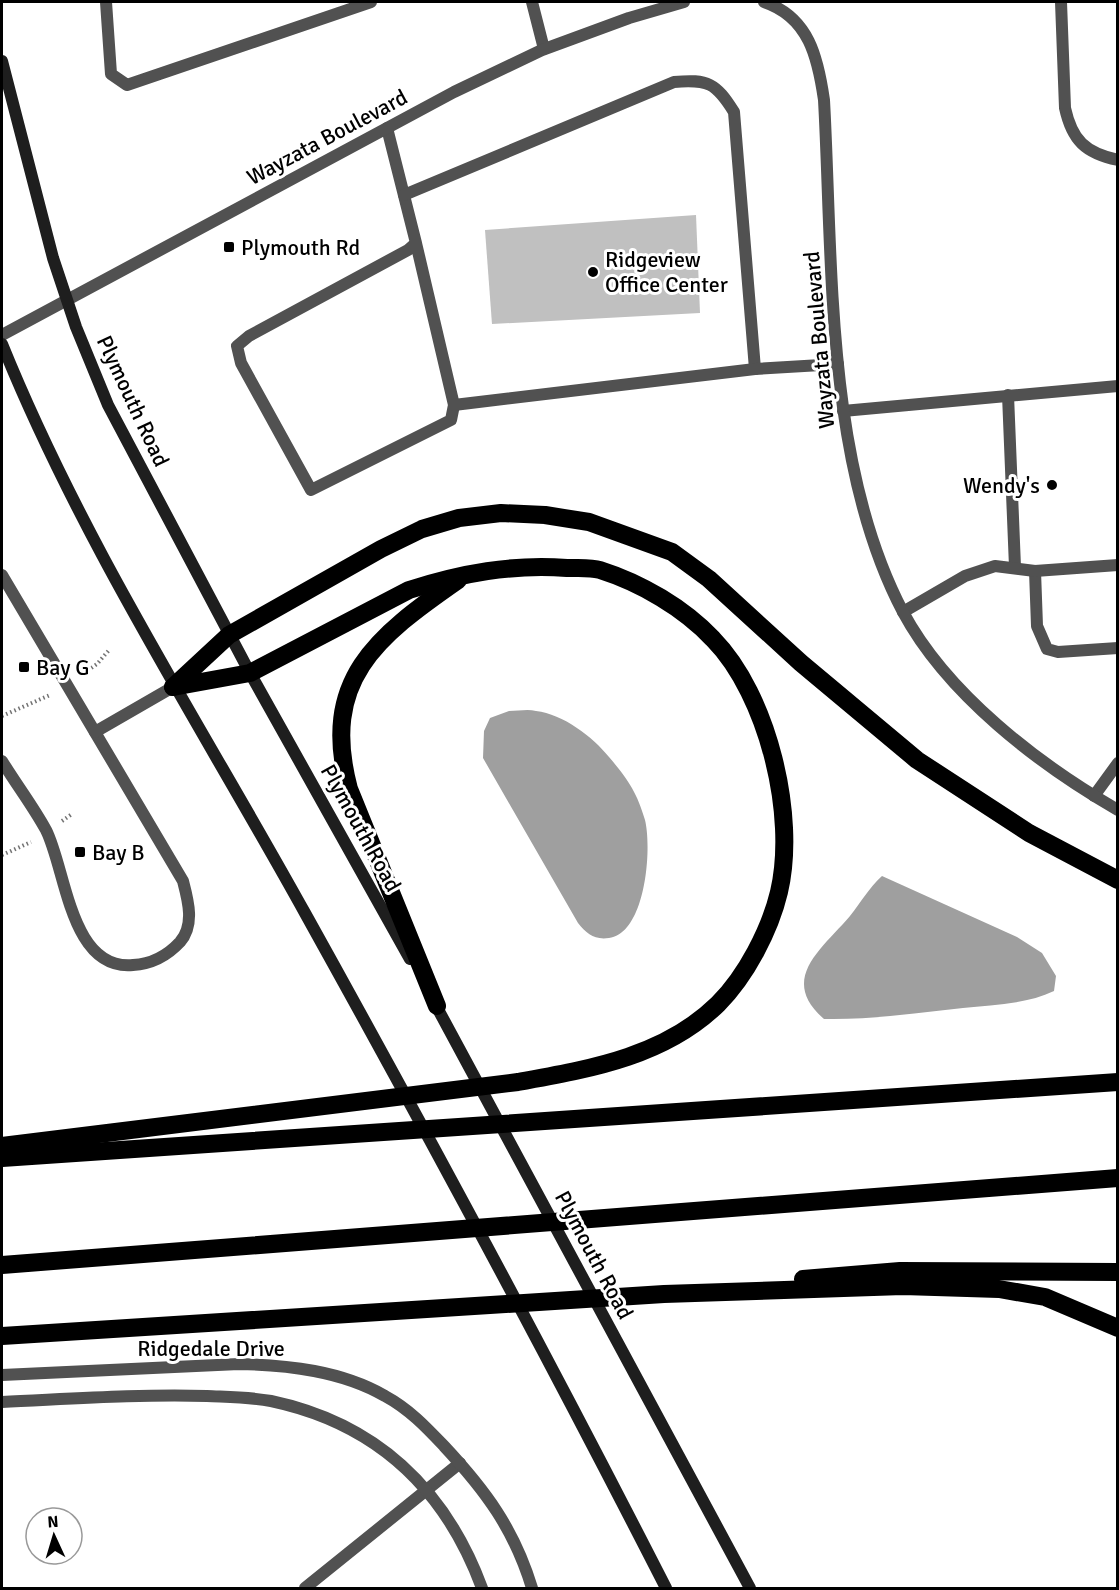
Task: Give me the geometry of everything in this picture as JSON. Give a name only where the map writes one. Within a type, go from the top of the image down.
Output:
[{"type":"highway","points":[[173,687],[229,635],[381,549],[422,530],[459,518],[501,513],[545,514],[590,522],[672,552],[709,579],[801,663],[916,760],[1029,834],[1118,880]]},
{"type":"highway","points":[[2,1146],[518,1082],[598,1068],[633,1057],[662,1043],[690,1026],[718,1003],[737,978],[767,928],[779,892],[783,862],[782,806],[762,720],[737,670],[714,639],[683,613],[644,589],[599,569],[504,567],[466,574],[409,590],[250,673],[173,687]]},
{"type":"highway","points":[[437,1006],[349,789],[342,761],[340,738],[351,687],[362,662],[390,630],[466,574]]},
{"type":"highway","points":[[2,1158],[1118,1082]]},
{"type":"highway","points":[[2,1265],[1118,1178]]},
{"type":"highway","points":[[664,1294],[900,1270],[1118,1272]]},
{"type":"highway","points":[[2,1336],[664,1294],[903,1286],[999,1289],[1045,1297],[1118,1328]]},
{"type":"main road","name":"Plymouth Road","points":[[2,61],[37,205],[67,302],[108,405],[229,635],[437,1006],[750,1588]]},
{"type":"main road","points":[[2,344],[76,505],[173,687],[304,911],[445,1165],[666,1588]]},
{"type":"street","points":[[106,2],[111,74],[127,85],[371,2]]},
{"type":"street","points":[[532,2],[544,49]]},
{"type":"street","name":"Wayzata Boulevard","points":[[2,335],[454,92],[544,49],[629,18],[684,2]]},
{"type":"street","name":"Wayzata Boulevard","points":[[764,2],[775,5],[796,20],[810,41],[819,64],[824,100],[838,364],[843,411],[857,483],[876,546],[903,612],[934,658],[980,708],[1029,750],[1094,796],[1118,810]]},
{"type":"street","points":[[1061,2],[1065,108],[1068,124],[1079,142],[1097,155],[1118,160]]},
{"type":"street","points":[[404,195],[674,82],[701,80],[722,92],[734,112],[755,369]]},
{"type":"street","points":[[387,128],[416,243],[454,405],[451,420],[311,490],[241,363],[237,346],[249,336],[408,250],[416,243]]},
{"type":"street","points":[[454,405],[755,369],[838,364]]},
{"type":"street","points":[[843,411],[1118,386]]},
{"type":"street","points":[[1008,395],[1015,567]]},
{"type":"street","points":[[903,612],[979,570],[995,566],[1035,571],[1118,565]]},
{"type":"street","points":[[1035,571],[1037,626],[1047,650],[1058,652],[1118,648]]},
{"type":"street","points":[[2,575],[183,881],[189,902],[189,921],[183,938],[170,953],[148,963],[129,966],[107,960],[89,946],[79,928],[47,831],[2,761]]},
{"type":"street","points":[[95,732],[173,687]]},
{"type":"street","points":[[1094,796],[1118,763]]},
{"type":"street","name":"Ridgedale Drive","points":[[2,1375],[277,1364],[358,1383],[385,1395],[414,1414],[460,1463],[491,1500],[511,1533],[532,1588]]},
{"type":"street","points":[[2,1402],[168,1395],[268,1400],[318,1414],[382,1447],[426,1489],[461,1542],[482,1588]]},
{"type":"street","points":[[305,1588],[460,1463]]},
{"type":"shaded area","points":[[530,710],[546,713],[577,728],[602,749],[635,793],[645,820],[648,850],[644,888],[631,921],[621,933],[609,938],[599,938],[588,933],[578,923],[483,758],[484,731],[490,718],[509,711]]},
{"type":"shaded area","points":[[882,876],[1017,937],[1042,953],[1056,976],[1054,991],[1033,999],[998,1005],[876,1017],[824,1019],[811,1004],[805,991],[805,978],[809,965]]},
{"type":"building","name":"Ridgeview Office Center","points":[[696,215],[700,313],[492,324],[485,230]]},
{"type":"place","name":"Plymouth Rd","points":[[229,247]]},
{"type":"place","name":"Ridgeview Office Center","points":[[593,272]]},
{"type":"place","name":"Wendy's","points":[[1052,485]]},
{"type":"place","name":"Bay G","points":[[24,667]]},
{"type":"place","name":"Bay B","points":[[80,852]]}]
